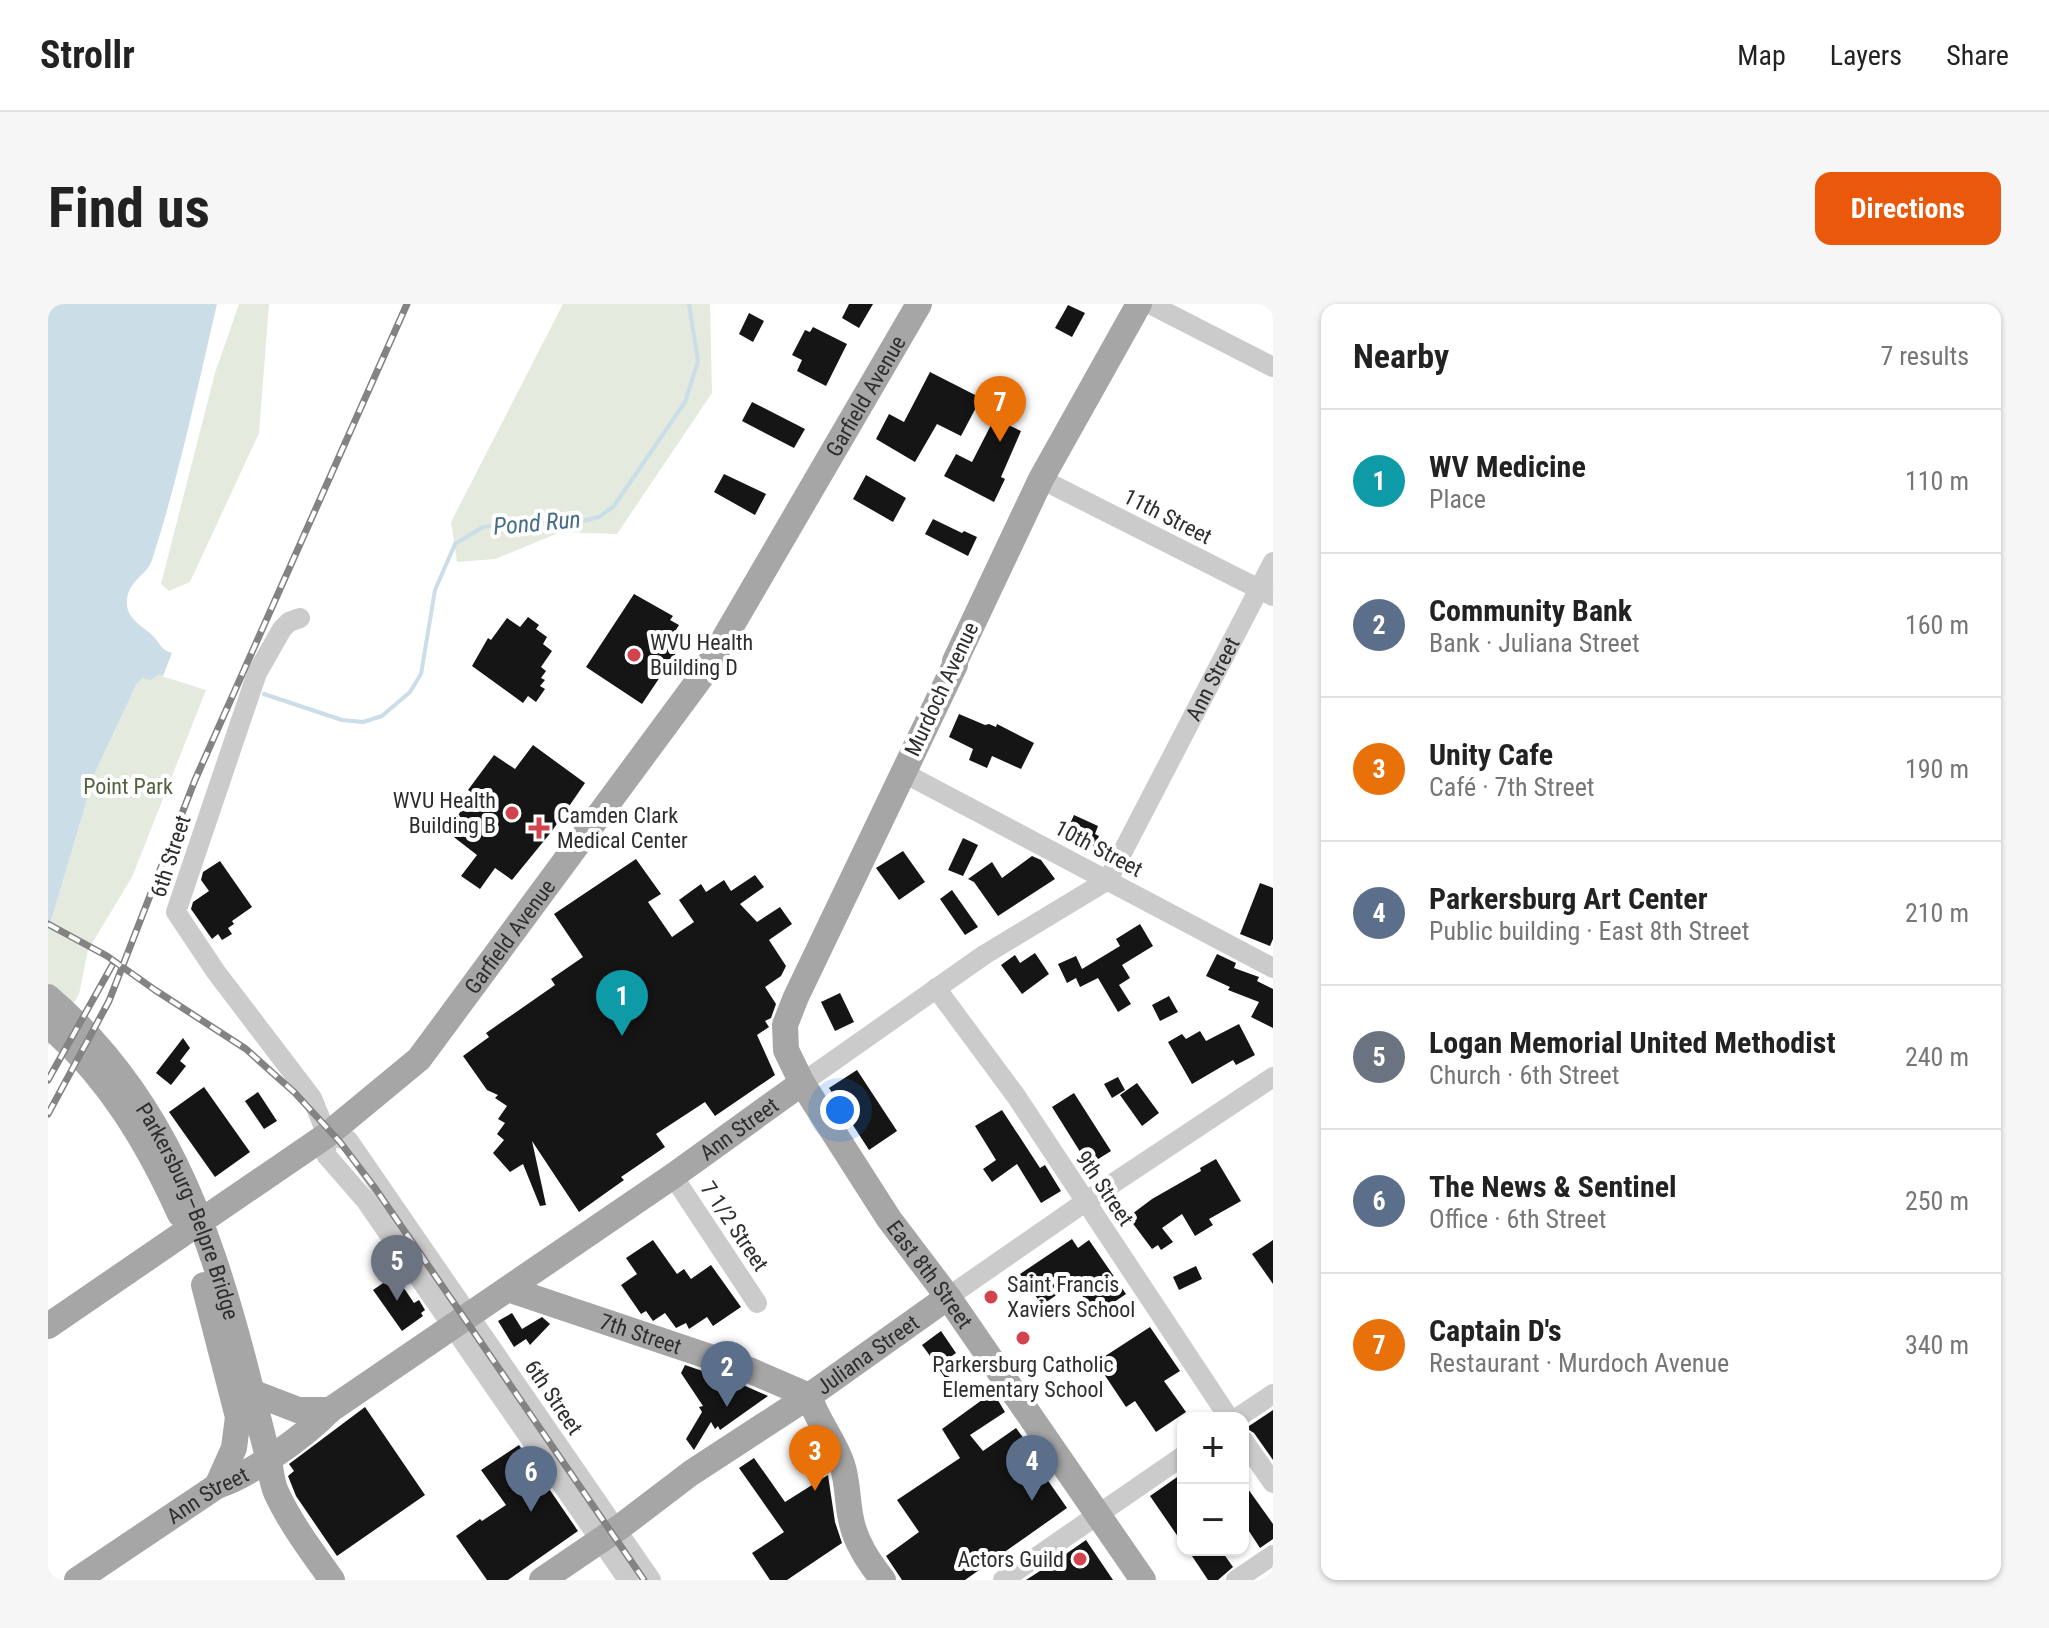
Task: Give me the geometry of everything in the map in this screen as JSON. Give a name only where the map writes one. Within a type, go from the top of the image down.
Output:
[{"type":"main road","name":"Garfield Avenue","points":[[48,1326],[327,1135],[419,1059],[704,673],[919,304]]},
{"type":"main road","name":"Murdoch Avenue","points":[[802,1083],[786,1050],[785,1025],[818,947],[1041,479],[1139,304]]},
{"type":"main road","name":"Parkersburg–Belpre Bridge","points":[[48,997],[95,1042],[138,1098],[178,1166],[212,1252],[238,1417],[234,1448],[217,1486]]},
{"type":"main road","name":"Parkersburg–Belpre Bridge","points":[[48,1025],[77,1052],[113,1094],[148,1149],[182,1219],[210,1301],[251,1392],[275,1491]]},
{"type":"main road","name":"Ann Street","points":[[77,1580],[217,1486],[244,1474],[320,1421],[330,1410],[673,1176],[802,1083]]},
{"type":"main road","name":"East 8th Street","points":[[802,1083],[889,1219],[948,1297],[1143,1580]]},
{"type":"main road","points":[[773,1104],[797,1103],[818,1108]]},
{"type":"main road","name":"7th Street","points":[[508,1289],[749,1370],[809,1396]]},
{"type":"main road","name":"Juliana Street","points":[[542,1580],[691,1473],[809,1396],[948,1297]]},
{"type":"main road","points":[[251,1392],[298,1410],[330,1410]]},
{"type":"main road","points":[[809,1396],[815,1415],[844,1468],[854,1531],[864,1554],[883,1580]]},
{"type":"main road","points":[[244,1474],[259,1487],[275,1491],[332,1580]]},
{"type":"street","points":[[1150,304],[1273,367]]},
{"type":"street","name":"11th Street","points":[[1041,479],[1266,592]]},
{"type":"street","name":"Ann Street","points":[[802,1083],[984,955],[1108,880],[1266,592],[1273,562]]},
{"type":"street","name":"6th Street","points":[[300,618],[282,629],[257,673],[176,912],[216,972],[312,1098],[327,1135],[348,1140],[462,1320],[608,1534],[651,1580]]},
{"type":"street","name":"10th Street","points":[[902,772],[1273,968]]},
{"type":"street","name":"9th Street","points":[[936,988],[1016,1096],[1225,1412]]},
{"type":"street","name":"Juliana Street","points":[[948,1297],[1273,1077]]},
{"type":"street","name":"7 1/2 Street","points":[[673,1176],[757,1303]]},
{"type":"street","points":[[1246,1412],[1273,1394]]},
{"type":"street","points":[[1249,1449],[1273,1483]]},
{"type":"street","points":[[1003,1580],[1177,1460]]},
{"type":"street","name":"6th Street","points":[[608,1534],[628,1580]]},
{"type":"street","points":[[1236,1580],[1273,1555]]},
{"type":"green space","points":[[239,304],[269,304],[259,433],[190,582],[169,591],[161,584],[215,373]]},
{"type":"green space","points":[[563,304],[710,304],[712,393],[617,534],[561,532],[495,559],[457,562],[451,522]]},
{"type":"green space","name":"Point Park","points":[[158,675],[206,690],[132,877],[88,950],[79,994],[48,1046],[48,931],[95,773],[136,685],[142,677]]},
{"type":"water","points":[[48,304],[217,304],[162,528],[150,565],[131,588],[127,600],[129,612],[136,622],[163,649],[172,653],[163,676],[158,675],[151,680],[142,678],[136,685],[95,773],[48,931]]},
{"type":"building","points":[[849,304],[873,304],[859,328],[842,318]]},
{"type":"building","points":[[1068,305],[1085,313],[1072,337],[1055,328]]},
{"type":"building","points":[[749,313],[764,321],[753,342],[739,334]]},
{"type":"building","points":[[813,327],[847,344],[826,386],[797,371],[802,360],[792,355],[805,330],[810,332]]},
{"type":"building","points":[[930,372],[981,398],[961,436],[937,424],[915,462],[876,439],[889,414],[904,422]]},
{"type":"building","points":[[752,402],[805,429],[794,448],[742,421]]},
{"type":"building","points":[[1002,422],[1021,431],[994,502],[944,476],[956,454],[972,462],[991,425],[999,428]]},
{"type":"building","points":[[724,474],[766,494],[755,515],[714,492]]},
{"type":"building","points":[[866,475],[906,498],[893,522],[853,499]]},
{"type":"building","points":[[933,519],[977,537],[968,556],[925,534]]},
{"type":"building","name":"WVU Health Building D","points":[[634,594],[673,616],[670,620],[679,625],[674,633],[678,636],[675,640],[682,644],[642,704],[586,667]]},
{"type":"building","points":[[528,617],[539,625],[536,629],[547,637],[543,644],[552,651],[541,667],[546,671],[541,678],[545,680],[540,686],[545,689],[536,702],[528,696],[523,703],[472,666],[488,638],[491,640],[507,618],[520,627]]},
{"type":"building","points":[[959,714],[985,725],[996,727],[997,724],[1034,743],[1021,769],[992,756],[987,768],[969,760],[973,749],[949,737]]},
{"type":"building","name":"WVU Health Building B","points":[[533,745],[585,783],[552,831],[512,880],[495,868],[480,889],[461,876],[477,855],[446,831],[474,794],[468,790],[494,755],[515,769]]},
{"type":"building","points":[[1074,815],[1098,826],[1095,834],[1099,836],[1092,852],[1063,839]]},
{"type":"building","points":[[963,838],[978,845],[963,876],[948,870]]},
{"type":"building","points":[[903,851],[925,882],[899,900],[876,868]]},
{"type":"building","points":[[1032,856],[1041,860],[1055,879],[998,916],[974,882],[968,879],[992,862],[1002,878]]},
{"type":"building","points":[[636,859],[661,894],[648,902],[672,937],[694,922],[679,900],[701,884],[706,892],[724,880],[731,891],[755,875],[764,887],[740,904],[757,922],[780,907],[792,924],[769,940],[786,966],[781,976],[765,987],[776,1004],[771,1018],[765,1021],[769,1027],[757,1035],[775,1075],[715,1116],[705,1102],[656,1134],[665,1147],[621,1177],[624,1180],[579,1212],[532,1141],[546,1205],[540,1206],[523,1164],[510,1172],[493,1153],[504,1140],[497,1134],[505,1123],[498,1119],[507,1106],[495,1098],[498,1095],[487,1090],[463,1056],[489,1037],[486,1033],[555,985],[551,979],[583,957],[554,914]]},
{"type":"building","points":[[220,861],[252,907],[232,921],[234,924],[228,928],[232,934],[222,940],[218,934],[212,939],[191,909],[193,902],[209,891],[201,880],[203,872]]},
{"type":"building","points":[[1260,883],[1273,888],[1273,939],[1270,946],[1240,934]]},
{"type":"building","points":[[952,890],[978,927],[965,935],[940,899]]},
{"type":"building","points":[[1140,924],[1153,946],[1122,965],[1130,978],[1119,985],[1131,1004],[1118,1012],[1098,978],[1080,987],[1076,978],[1067,983],[1058,964],[1076,956],[1082,969],[1120,946],[1116,939]]},
{"type":"building","points":[[1035,953],[1049,974],[1022,994],[1001,965],[1015,955],[1020,963]]},
{"type":"building","points":[[1217,954],[1236,963],[1234,968],[1259,977],[1257,981],[1273,989],[1273,1028],[1251,1017],[1259,1002],[1228,990],[1230,987],[1206,976]]},
{"type":"building","points":[[840,993],[854,1022],[835,1031],[821,1002]]},
{"type":"building","points":[[1169,996],[1178,1012],[1160,1021],[1152,1005]]},
{"type":"building","points":[[1239,1024],[1255,1055],[1236,1065],[1233,1060],[1192,1084],[1168,1042],[1182,1034],[1186,1039],[1200,1031],[1206,1041]]},
{"type":"building","points":[[183,1038],[190,1048],[180,1061],[186,1066],[171,1085],[156,1073]]},
{"type":"building","points":[[857,1070],[897,1131],[869,1150],[829,1088]]},
{"type":"building","points":[[1118,1077],[1125,1090],[1112,1098],[1104,1084]]},
{"type":"building","points":[[1137,1083],[1159,1113],[1142,1126],[1120,1095]]},
{"type":"building","points":[[204,1087],[250,1152],[215,1177],[169,1112]]},
{"type":"building","points":[[258,1092],[277,1121],[264,1129],[245,1101]]},
{"type":"building","points":[[1074,1093],[1111,1151],[1095,1161],[1090,1154],[1084,1158],[1052,1107]]},
{"type":"building","points":[[1002,1110],[1040,1168],[1045,1165],[1061,1191],[1041,1203],[1017,1164],[992,1182],[983,1169],[996,1160],[975,1126]]},
{"type":"building","points":[[1216,1159],[1241,1201],[1209,1219],[1213,1225],[1195,1236],[1182,1214],[1162,1228],[1173,1242],[1161,1250],[1158,1245],[1152,1249],[1128,1217]]},
{"type":"building","points":[[1072,1239],[1078,1248],[1089,1240],[1126,1294],[1095,1315],[1074,1283],[1042,1305],[1020,1274]]},
{"type":"building","points":[[653,1240],[677,1274],[684,1269],[691,1279],[711,1265],[741,1307],[713,1326],[707,1317],[689,1329],[686,1323],[676,1328],[665,1313],[653,1321],[646,1311],[641,1314],[621,1285],[637,1274],[626,1258]]},
{"type":"building","points":[[1273,1240],[1273,1284],[1252,1254]]},
{"type":"building","points":[[1196,1266],[1202,1279],[1179,1290],[1173,1277]]},
{"type":"building","points":[[395,1275],[414,1303],[419,1300],[425,1310],[421,1313],[423,1316],[402,1331],[373,1290]]},
{"type":"building","points":[[512,1313],[522,1329],[542,1317],[550,1324],[530,1345],[526,1339],[514,1347],[498,1321]]},
{"type":"building","points":[[1150,1327],[1180,1371],[1164,1381],[1186,1412],[1177,1412],[1177,1418],[1156,1432],[1135,1401],[1126,1407],[1096,1362]]},
{"type":"building","points":[[941,1331],[956,1353],[946,1360],[954,1372],[946,1379],[939,1369],[934,1368],[933,1360],[922,1345]]},
{"type":"building","points":[[685,1365],[768,1396],[720,1430],[718,1426],[715,1429],[711,1422],[694,1450],[686,1439],[702,1412],[699,1407],[703,1406],[681,1373]]},
{"type":"building","points":[[993,1392],[1005,1412],[970,1435],[983,1451],[1016,1428],[1030,1447],[1026,1449],[1067,1508],[965,1580],[902,1580],[886,1556],[919,1532],[897,1500],[960,1458],[942,1429]]},
{"type":"building","points":[[365,1407],[425,1495],[337,1556],[296,1496],[288,1476],[294,1471],[289,1464]]},
{"type":"building","points":[[1273,1410],[1273,1460],[1249,1430],[1249,1426]]},
{"type":"building","points":[[519,1445],[578,1531],[508,1580],[487,1580],[456,1536],[506,1505],[481,1470]]},
{"type":"building","points":[[754,1458],[785,1502],[828,1475],[835,1522],[842,1543],[787,1580],[770,1580],[752,1553],[784,1532],[739,1468]]},
{"type":"building","points":[[1177,1477],[1177,1535],[1150,1496]]},
{"type":"building","points":[[1249,1490],[1273,1524],[1273,1539],[1260,1548],[1249,1531]]},
{"type":"building","points":[[1086,1540],[1113,1580],[1026,1580],[1060,1558]]},
{"type":"building","points":[[1192,1556],[1225,1556],[1233,1567],[1218,1580],[1208,1580]]},
{"type":"waterway","name":"Pond Run","points":[[264,694],[342,720],[363,722],[382,716],[410,692],[421,674],[435,590],[455,544],[483,527],[514,523],[570,524],[599,517],[614,506],[685,402],[698,361],[689,304]]},
{"type":"railway","points":[[48,1114],[109,1001],[195,780],[407,304]]},
{"type":"railway","points":[[48,924],[107,956],[246,1049],[295,1093],[340,1142],[375,1188],[644,1580]]},
{"type":"railway","points":[[48,1080],[114,962]]},
{"type":"place","name":"Captain D's","points":[[1000,442]]},
{"type":"place","name":"WVU Health Building D","points":[[634,655]]},
{"type":"place","name":"WVU Health Building B","points":[[512,813]]},
{"type":"place","name":"Camden Clark Medical Center","points":[[539,828]]},
{"type":"place","name":"WV Medicine","points":[[622,1036]]},
{"type":"place","name":"Saint Francis Xaviers School","points":[[991,1297]]},
{"type":"place","name":"Logan Memorial United Methodist","points":[[397,1301]]},
{"type":"place","name":"Parkersburg Catholic Elementary School","points":[[1023,1338]]},
{"type":"place","name":"Community Bank","points":[[727,1407]]},
{"type":"place","name":"Unity Cafe","points":[[815,1491]]},
{"type":"place","name":"Parkersburg Art Center","points":[[1032,1501]]},
{"type":"place","name":"The News & Sentinel","points":[[531,1512]]},
{"type":"place","name":"Actors Guild","points":[[1080,1559]]}]
